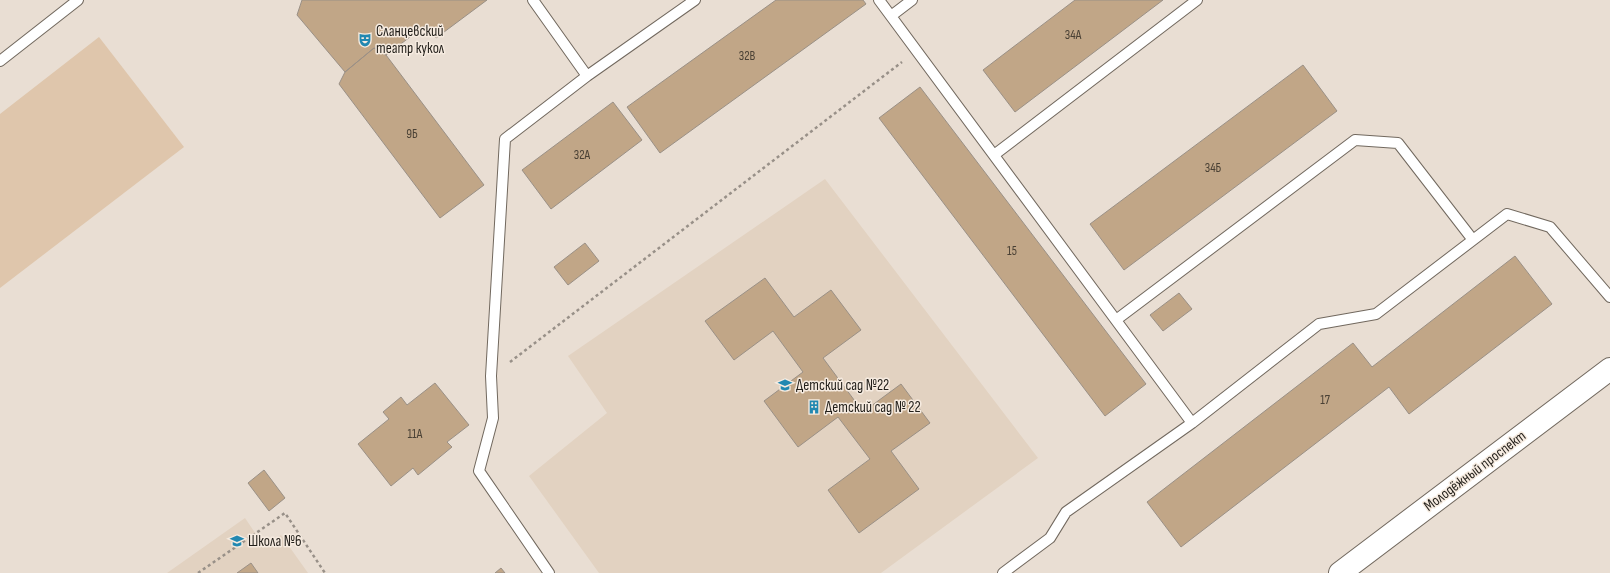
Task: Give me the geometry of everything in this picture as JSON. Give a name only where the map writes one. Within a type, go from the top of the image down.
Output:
[{"type":"street","name":"Молодёжный проспект","points":[[1340,573],[1610,369]]},
{"type":"lane","points":[[0,61],[78,0]]},
{"type":"lane","points":[[533,0],[587,76]]},
{"type":"lane","points":[[549,573],[479,471],[493,418],[491,376],[504,139],[587,76],[695,0]]},
{"type":"lane","points":[[879,0],[1192,423]]},
{"type":"lane","points":[[891,16],[912,0]]},
{"type":"lane","points":[[994,155],[1197,0]]},
{"type":"lane","points":[[1116,320],[1355,140],[1398,143],[1473,240]]},
{"type":"lane","points":[[1003,573],[1050,538],[1066,512],[1192,423],[1319,324],[1376,314],[1507,214],[1550,227],[1610,297]]},
{"type":"path","points":[[491,376],[917,51]]},
{"type":"path","points":[[198,573],[285,513],[325,573]]},
{"type":"shaded area","points":[[99,37],[184,147],[0,288],[0,114]]},
{"type":"shaded area","name":"Детский сад №22","points":[[825,179],[1038,458],[881,573],[599,573],[529,476],[607,413],[568,356]]},
{"type":"shaded area","name":"Школа №6","points":[[245,518],[264,546],[281,535],[308,573],[167,573]]},
{"type":"building","points":[[302,0],[487,0],[436,38],[426,25],[386,55],[374,48],[345,72],[297,15]]},
{"type":"building","points":[[776,0],[863,0],[866,4],[660,153],[627,107]]},
{"type":"building","points":[[1075,0],[1163,0],[1015,112],[983,70]]},
{"type":"building","points":[[374,48],[386,55],[484,185],[440,218],[339,84],[345,72]]},
{"type":"building","points":[[1303,65],[1337,111],[1124,270],[1090,224]]},
{"type":"building","points":[[920,87],[1146,384],[1105,416],[879,118]]},
{"type":"building","points":[[613,102],[642,140],[551,209],[522,170]]},
{"type":"building","points":[[585,243],[599,261],[568,285],[554,267]]},
{"type":"building","points":[[1515,256],[1552,304],[1409,414],[1389,387],[1181,547],[1147,502],[1353,343],[1372,367]]},
{"type":"building","name":"Детский сад № 22","points":[[765,278],[794,317],[831,290],[861,330],[823,358],[863,412],[901,384],[930,423],[891,451],[919,489],[859,533],[828,490],[870,459],[838,417],[798,447],[764,401],[803,372],[773,331],[734,360],[705,321]]},
{"type":"building","points":[[1179,293],[1192,309],[1163,331],[1150,315]]},
{"type":"building","points":[[435,383],[469,425],[447,442],[452,447],[418,475],[413,468],[391,486],[358,444],[389,419],[383,412],[401,397],[407,405]]},
{"type":"building","points":[[264,470],[285,498],[269,511],[248,483]]},
{"type":"building","points":[[251,563],[258,573],[237,573]]},
{"type":"building","points":[[501,568],[505,573],[495,573]]},
{"type":"place","name":"Сланцевский театр кукол","points":[[365,40]]},
{"type":"place","name":"Детский сад №22","points":[[785,385]]},
{"type":"place","name":"Детский сад № 22","points":[[814,407]]},
{"type":"place","name":"Школа №6","points":[[237,541]]}]
